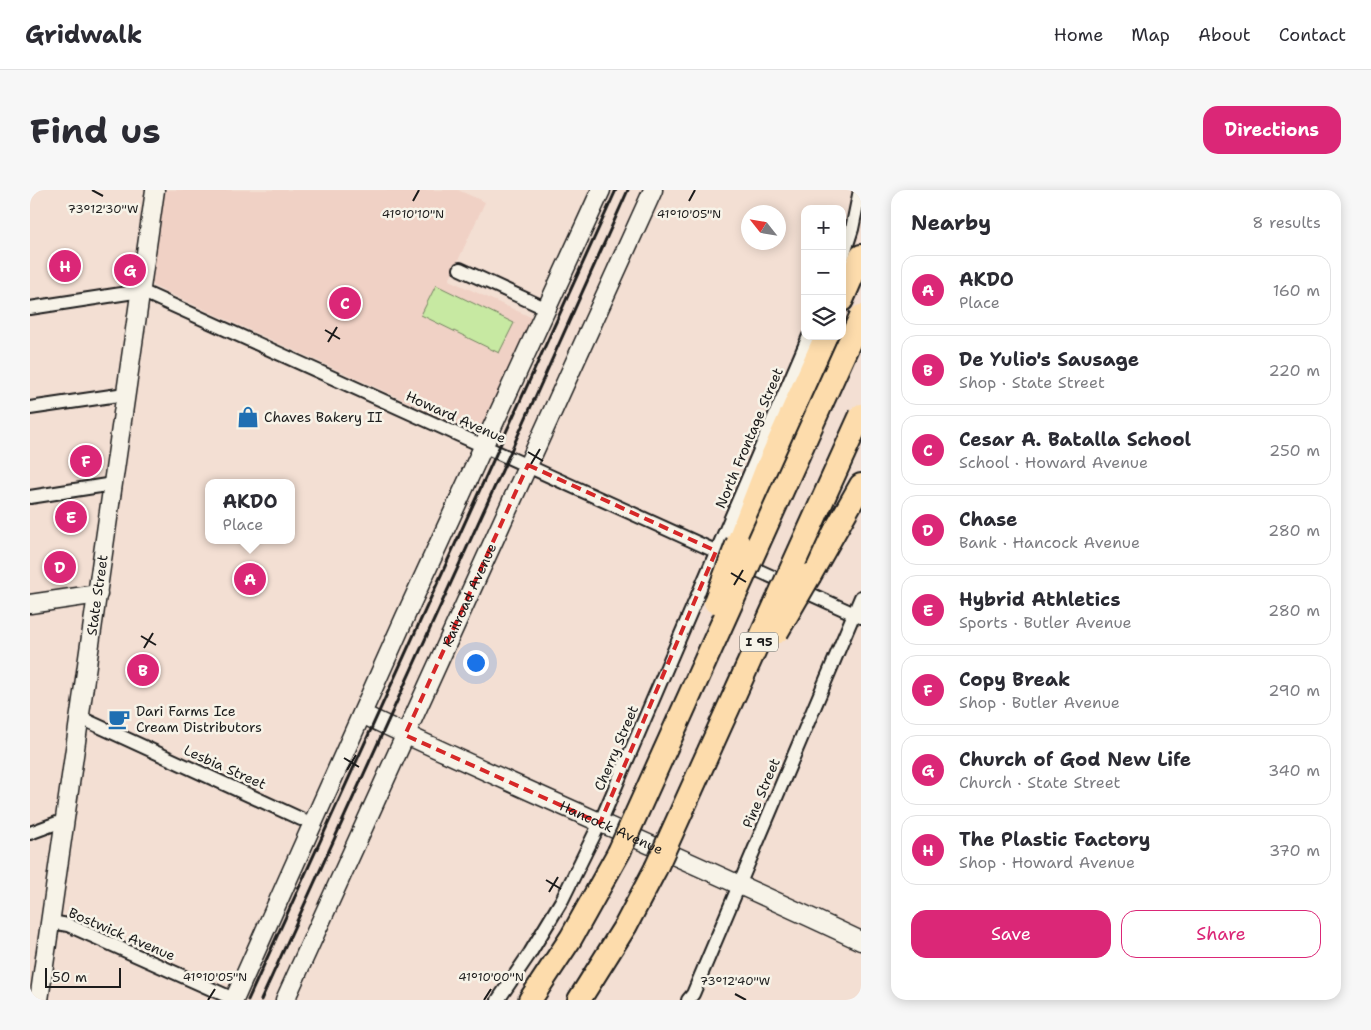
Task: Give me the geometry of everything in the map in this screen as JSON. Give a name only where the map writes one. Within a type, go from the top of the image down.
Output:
[{"type":"highway","points":[[844,295],[861,256]]},
{"type":"highway","name":"I 95","points":[[530,1000],[580,922],[619,852],[861,316]]},
{"type":"highway","points":[[723,625],[715,602],[766,470],[824,340]]},
{"type":"highway","name":"I 95","points":[[579,1000],[621,933],[656,868],[861,416]]},
{"type":"highway","points":[[727,714],[861,485]]},
{"type":"street","name":"State Street","points":[[39,1000],[81,718],[155,190]]},
{"type":"street","points":[[235,1000],[362,714],[601,190]]},
{"type":"street","name":"Railroad Avenue","points":[[285,1000],[653,190]]},
{"type":"street","points":[[845,250],[852,230],[860,190]]},
{"type":"street","points":[[460,269],[547,309]]},
{"type":"street","points":[[30,308],[141,290]]},
{"type":"street","name":"Howard Avenue","points":[[141,290],[858,615]]},
{"type":"street","name":"North Frontage Street","points":[[716,551],[807,340]]},
{"type":"street","points":[[30,408],[125,394]]},
{"type":"street","points":[[30,497],[113,484]]},
{"type":"street","name":"Cherry Street","points":[[498,1000],[530,953],[562,900],[600,823],[716,551]]},
{"type":"street","points":[[30,604],[98,594]]},
{"type":"street","name":"Pine Street","points":[[688,1000],[693,994],[739,884],[858,615],[861,597]]},
{"type":"street","name":"Hancock Avenue","points":[[362,714],[861,941]]},
{"type":"street","name":"Lesbia Street","points":[[81,718],[301,819]]},
{"type":"street","points":[[30,833],[65,820]]},
{"type":"street","name":"Bostwick Avenue","points":[[51,922],[68,925],[235,1000]]},
{"type":"highlighted area","points":[[528,465],[716,551],[600,823],[405,735]]},
{"type":"shaded area","points":[[165,190],[458,190],[485,202],[449,280],[537,320],[481,435],[153,286]]},
{"type":"green space","points":[[436,285],[514,323],[499,353],[421,315]]},
{"type":"railway","points":[[248,1000],[616,190]]},
{"type":"railway","points":[[261,1000],[628,190]]},
{"type":"place","name":"The Plastic Factory","points":[[65,266]]},
{"type":"place","name":"Church of God New Life","points":[[130,270]]},
{"type":"place","name":"Cesar A. Batalla School","points":[[345,303]]},
{"type":"place","name":"Chaves Bakery II","points":[[248,417]]},
{"type":"place","name":"Copy Break","points":[[86,461]]},
{"type":"place","name":"Hybrid Athletics","points":[[71,517]]},
{"type":"place","name":"Chase","points":[[60,567]]},
{"type":"place","name":"AKDO","points":[[250,579]]},
{"type":"place","name":"De Yulio's Sausage","points":[[143,670]]},
{"type":"place","name":"Dari Farms Ice Cream Distributors","points":[[119,719]]}]
